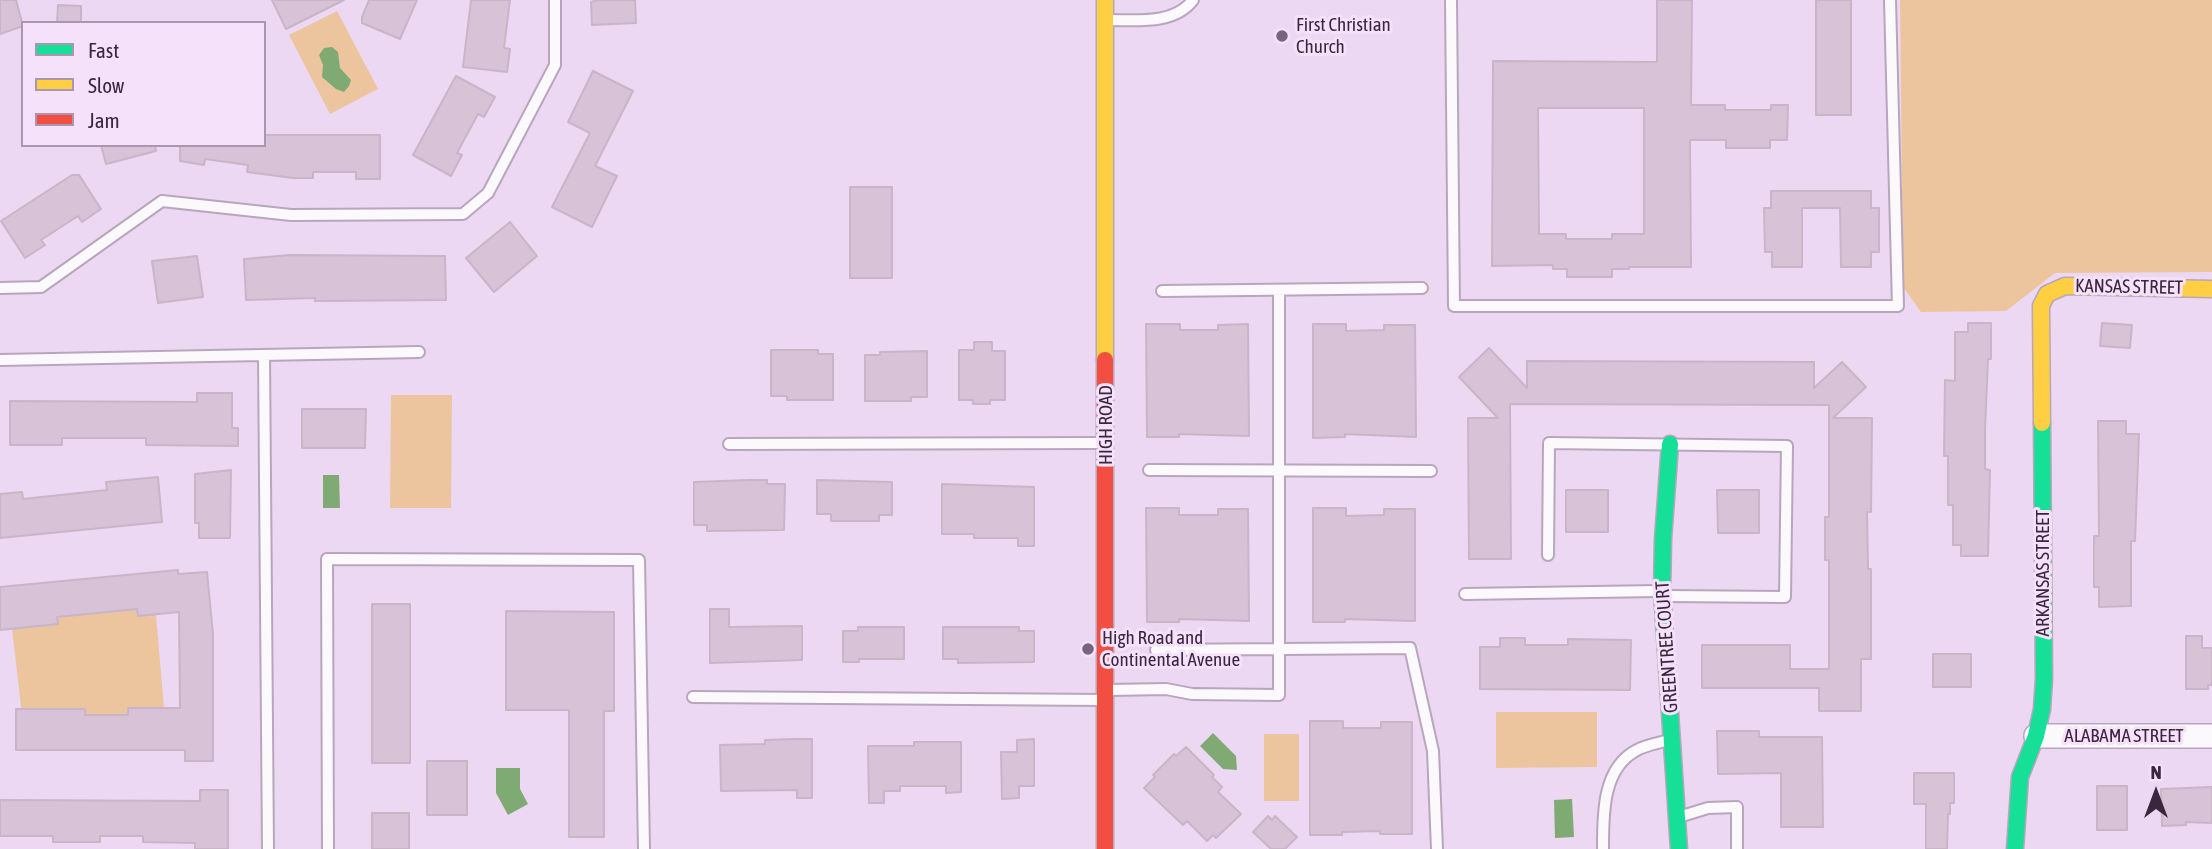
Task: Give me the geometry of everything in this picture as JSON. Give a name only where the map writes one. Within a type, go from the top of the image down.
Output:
[{"type":"street","name":"HIGH ROAD","points":[[1105,0],[1105,849]]},
{"type":"street","name":"KANSAS STREET","points":[[2047,294],[2065,286],[2212,289]]},
{"type":"street","name":"ARKANSAS STREET","points":[[2015,849],[2020,777],[2036,736],[2042,709],[2044,679],[2041,306],[2047,294]]},
{"type":"street","name":"GREENTREE COURT","points":[[1670,444],[1662,540],[1663,594],[1679,849]]},
{"type":"street","name":"ALABAMA STREET","points":[[2036,736],[2212,736]]},
{"type":"lane","points":[[0,288],[41,287],[162,201],[291,215],[463,214],[488,192],[555,65],[555,0]]},
{"type":"lane","points":[[1105,20],[1162,18],[1178,14],[1194,0]]},
{"type":"lane","points":[[1451,0],[1454,306],[1898,306],[1890,0]]},
{"type":"lane","points":[[1161,291],[1422,288]]},
{"type":"lane","points":[[693,697],[1107,695],[1166,689],[1192,694],[1279,695],[1279,290]]},
{"type":"lane","points":[[0,360],[419,352]]},
{"type":"lane","points":[[264,355],[268,849]]},
{"type":"lane","points":[[729,444],[1106,443]]},
{"type":"lane","points":[[1465,594],[1785,597],[1787,446],[1549,443],[1548,555]]},
{"type":"lane","points":[[1149,470],[1431,471]]},
{"type":"lane","points":[[328,849],[327,559],[639,560],[644,849]]},
{"type":"lane","points":[[1156,650],[1410,648],[1433,751],[1437,849]]},
{"type":"lane","points":[[1603,849],[1603,815],[1608,788],[1616,771],[1623,760],[1638,749],[1673,739]]},
{"type":"lane","points":[[1678,817],[1708,808],[1737,807],[1737,849]]},
{"type":"shaded area","points":[[1900,0],[2212,0],[2212,272],[2055,273],[2006,311],[1921,312],[1903,287]]},
{"type":"shaded area","points":[[337,11],[378,89],[330,114],[289,35]]},
{"type":"shaded area","points":[[332,47],[338,52],[340,68],[351,80],[344,92],[322,77],[323,65],[319,55],[324,48]]},
{"type":"shaded area","points":[[391,395],[452,395],[451,508],[390,508]]},
{"type":"shaded area","points":[[323,475],[339,475],[340,508],[323,508]]},
{"type":"shaded area","points":[[137,609],[139,616],[156,615],[164,708],[128,708],[128,715],[85,715],[85,709],[22,715],[12,629],[57,624],[57,617]]},
{"type":"shaded area","points":[[1496,712],[1597,712],[1597,767],[1496,768]]},
{"type":"shaded area","points":[[1213,733],[1236,756],[1237,770],[1223,769],[1200,746]]},
{"type":"shaded area","points":[[1264,734],[1299,734],[1299,801],[1264,801]]},
{"type":"shaded area","points":[[496,768],[520,768],[520,789],[528,804],[508,815],[496,793]]},
{"type":"shaded area","points":[[1572,799],[1574,837],[1555,838],[1554,800]]},
{"type":"building","points":[[0,0],[16,0],[21,27],[0,34]]},
{"type":"building","points":[[272,0],[344,0],[286,29]]},
{"type":"building","points":[[369,0],[417,0],[400,39],[362,23]]},
{"type":"building","points":[[471,0],[510,0],[504,48],[510,49],[507,72],[463,67]]},
{"type":"building","points":[[635,0],[636,23],[592,25],[591,2]]},
{"type":"building","points":[[1657,0],[1692,0],[1691,105],[1725,105],[1725,110],[1771,110],[1771,105],[1788,105],[1787,140],[1770,140],[1770,148],[1726,148],[1726,140],[1690,140],[1691,267],[1629,267],[1612,269],[1612,277],[1567,277],[1567,269],[1553,269],[1553,265],[1492,266],[1493,61],[1657,62]],"holes":[[[1538,108],[1644,108],[1644,234],[1612,234],[1612,239],[1566,239],[1566,234],[1539,234]]]},
{"type":"building","points":[[1851,0],[1851,115],[1816,115],[1816,1]]},
{"type":"building","points":[[58,5],[81,6],[81,21],[57,21]]},
{"type":"building","points":[[593,71],[633,91],[595,166],[617,176],[592,227],[552,207],[590,133],[568,122]]},
{"type":"building","points":[[456,76],[495,97],[484,117],[478,114],[457,153],[462,155],[451,176],[413,155]]},
{"type":"building","points":[[266,135],[380,135],[380,179],[356,179],[356,172],[313,172],[313,178],[293,178],[247,172],[248,165],[205,159],[204,165],[180,161],[180,147],[266,147]]},
{"type":"building","points":[[102,147],[155,147],[156,151],[106,164]]},
{"type":"building","points":[[72,175],[79,175],[101,209],[82,222],[78,216],[41,240],[45,245],[25,258],[1,221]]},
{"type":"building","points":[[850,187],[892,187],[892,278],[850,278]]},
{"type":"building","points":[[1771,191],[1871,191],[1871,208],[1879,208],[1879,252],[1871,252],[1871,267],[1841,267],[1840,208],[1802,208],[1802,267],[1772,267],[1772,252],[1765,252],[1764,208],[1771,208]]},
{"type":"building","points":[[510,222],[537,256],[494,292],[466,258]]},
{"type":"building","points":[[290,255],[445,256],[446,300],[246,300],[244,259]]},
{"type":"building","points":[[197,256],[203,297],[158,303],[152,261]]},
{"type":"building","points":[[1968,323],[1991,323],[1985,430],[1985,469],[1990,470],[1988,556],[1961,556],[1961,545],[1953,545],[1953,505],[1948,505],[1948,456],[1944,456],[1945,380],[1955,381],[1955,332],[1968,332]]},
{"type":"building","points":[[2102,323],[2132,325],[2130,348],[2100,346]]},
{"type":"building","points":[[1146,324],[1180,324],[1180,330],[1218,330],[1218,325],[1248,324],[1249,436],[1179,434],[1179,437],[1147,437]]},
{"type":"building","points":[[1313,324],[1346,324],[1346,331],[1384,330],[1384,325],[1415,325],[1416,437],[1345,434],[1345,437],[1313,438]]},
{"type":"building","points":[[974,342],[992,342],[992,351],[1005,351],[1005,400],[990,400],[990,404],[973,404],[973,400],[959,400],[959,350],[974,350]]},
{"type":"building","points":[[1489,348],[1527,388],[1527,361],[1814,362],[1814,388],[1842,362],[1866,387],[1833,418],[1872,418],[1871,512],[1867,512],[1868,569],[1871,569],[1871,659],[1861,659],[1861,711],[1819,711],[1819,688],[1702,688],[1702,645],[1790,645],[1790,669],[1829,669],[1829,560],[1825,560],[1825,517],[1829,517],[1829,405],[1510,404],[1511,559],[1469,559],[1468,418],[1498,418],[1459,377]]},
{"type":"building","points":[[771,350],[818,350],[818,354],[833,354],[833,400],[787,400],[787,396],[771,396]]},
{"type":"building","points":[[927,351],[927,397],[911,397],[911,401],[865,401],[865,355]]},
{"type":"building","points":[[197,393],[232,393],[232,428],[238,428],[238,446],[146,445],[146,438],[62,438],[62,445],[10,445],[10,401],[197,402]]},
{"type":"building","points":[[302,409],[366,409],[365,448],[302,448]]},
{"type":"building","points":[[2098,421],[2126,421],[2126,434],[2139,434],[2135,541],[2131,541],[2131,606],[2099,607],[2099,587],[2094,587],[2094,536],[2099,536]]},
{"type":"building","points":[[231,470],[230,538],[199,538],[199,523],[195,523],[195,474]]},
{"type":"building","points":[[158,477],[162,522],[0,538],[0,494],[22,492],[23,499],[107,490],[106,482]]},
{"type":"building","points":[[767,480],[767,484],[785,484],[784,530],[707,531],[707,525],[694,525],[694,482]]},
{"type":"building","points":[[817,480],[892,482],[892,515],[879,515],[879,521],[831,521],[831,514],[817,514]]},
{"type":"building","points":[[942,484],[1034,487],[1034,546],[1018,546],[1018,538],[974,538],[974,534],[942,534]]},
{"type":"building","points":[[1566,490],[1608,490],[1608,532],[1566,532]]},
{"type":"building","points":[[1717,490],[1759,490],[1759,533],[1718,533]]},
{"type":"building","points":[[1146,508],[1179,508],[1179,515],[1218,515],[1218,509],[1248,509],[1249,621],[1179,619],[1179,622],[1147,622]]},
{"type":"building","points":[[1313,508],[1346,508],[1346,516],[1384,515],[1384,509],[1415,509],[1415,621],[1345,619],[1345,622],[1313,622]]},
{"type":"building","points":[[178,570],[178,574],[207,572],[213,634],[213,761],[185,761],[185,750],[16,750],[16,709],[85,709],[85,715],[128,715],[128,708],[180,708],[179,612],[138,616],[137,609],[57,617],[58,624],[0,630],[0,587]]},
{"type":"building","points":[[372,604],[410,604],[410,763],[372,763]]},
{"type":"building","points":[[710,609],[729,609],[729,627],[802,626],[802,660],[710,663]]},
{"type":"building","points":[[506,611],[614,612],[614,711],[604,711],[604,837],[569,837],[569,710],[506,710]]},
{"type":"building","points":[[858,627],[904,627],[904,659],[859,659],[859,662],[843,662],[843,631],[858,631]]},
{"type":"building","points":[[943,627],[1019,627],[1019,631],[1034,631],[1034,662],[958,663],[958,659],[943,659]]},
{"type":"building","points":[[2186,636],[2202,636],[2202,648],[2212,648],[2212,685],[2208,685],[2208,689],[2186,689]]},
{"type":"building","points":[[1500,638],[1525,638],[1525,645],[1568,645],[1568,639],[1631,640],[1630,690],[1480,689],[1480,647],[1500,647]]},
{"type":"building","points":[[1933,654],[1971,654],[1971,687],[1933,687]]},
{"type":"building","points":[[1310,721],[1343,721],[1343,728],[1381,728],[1381,722],[1412,722],[1412,834],[1380,834],[1380,831],[1310,835]]},
{"type":"building","points":[[1717,731],[1759,731],[1759,737],[1822,737],[1823,827],[1781,827],[1781,773],[1718,774]]},
{"type":"building","points":[[812,739],[812,798],[797,798],[797,790],[721,791],[720,745]]},
{"type":"building","points":[[1034,739],[1034,786],[1019,786],[1019,798],[1002,799],[1001,752],[1017,752],[1017,740]]},
{"type":"building","points":[[914,742],[961,742],[961,792],[946,793],[946,786],[900,786],[900,791],[884,791],[884,803],[869,803],[868,746],[914,746]]},
{"type":"building","points":[[1186,747],[1214,775],[1212,777],[1222,787],[1218,792],[1241,814],[1216,838],[1213,835],[1207,841],[1187,821],[1183,825],[1144,788],[1174,754],[1176,756]]},
{"type":"building","points":[[427,761],[467,761],[467,815],[427,815]]},
{"type":"building","points":[[1914,773],[1954,773],[1954,803],[1950,803],[1948,814],[1947,849],[1926,849],[1926,804],[1914,804]]},
{"type":"building","points":[[2097,786],[2127,786],[2127,830],[2097,830]]},
{"type":"building","points":[[2212,787],[2212,823],[2186,822],[2186,825],[2162,826],[2161,789]]},
{"type":"building","points":[[200,790],[228,790],[228,849],[195,849],[195,843],[143,842],[143,836],[100,836],[100,842],[53,842],[53,836],[0,836],[0,800],[200,801]]},
{"type":"building","points":[[372,813],[409,813],[409,849],[372,849]]},
{"type":"building","points":[[1268,816],[1272,820],[1275,816],[1297,837],[1285,849],[1271,849],[1253,832]]},
{"type":"traffic: fast","points":[[2015,849],[2020,777],[2036,736],[2042,709],[2044,679],[2042,423]]},
{"type":"traffic: fast","points":[[1670,444],[1662,591],[1679,849]]},
{"type":"traffic: slow","points":[[1105,0],[1105,360]]},
{"type":"traffic: slow","points":[[2042,423],[2041,306],[2047,294],[2065,286],[2212,289]]},
{"type":"traffic: jam","points":[[1105,360],[1105,849]]},
{"type":"place","name":"First Christian Church","points":[[1282,36]]},
{"type":"place","name":"High Road and Continental Avenue","points":[[1088,649]]}]
